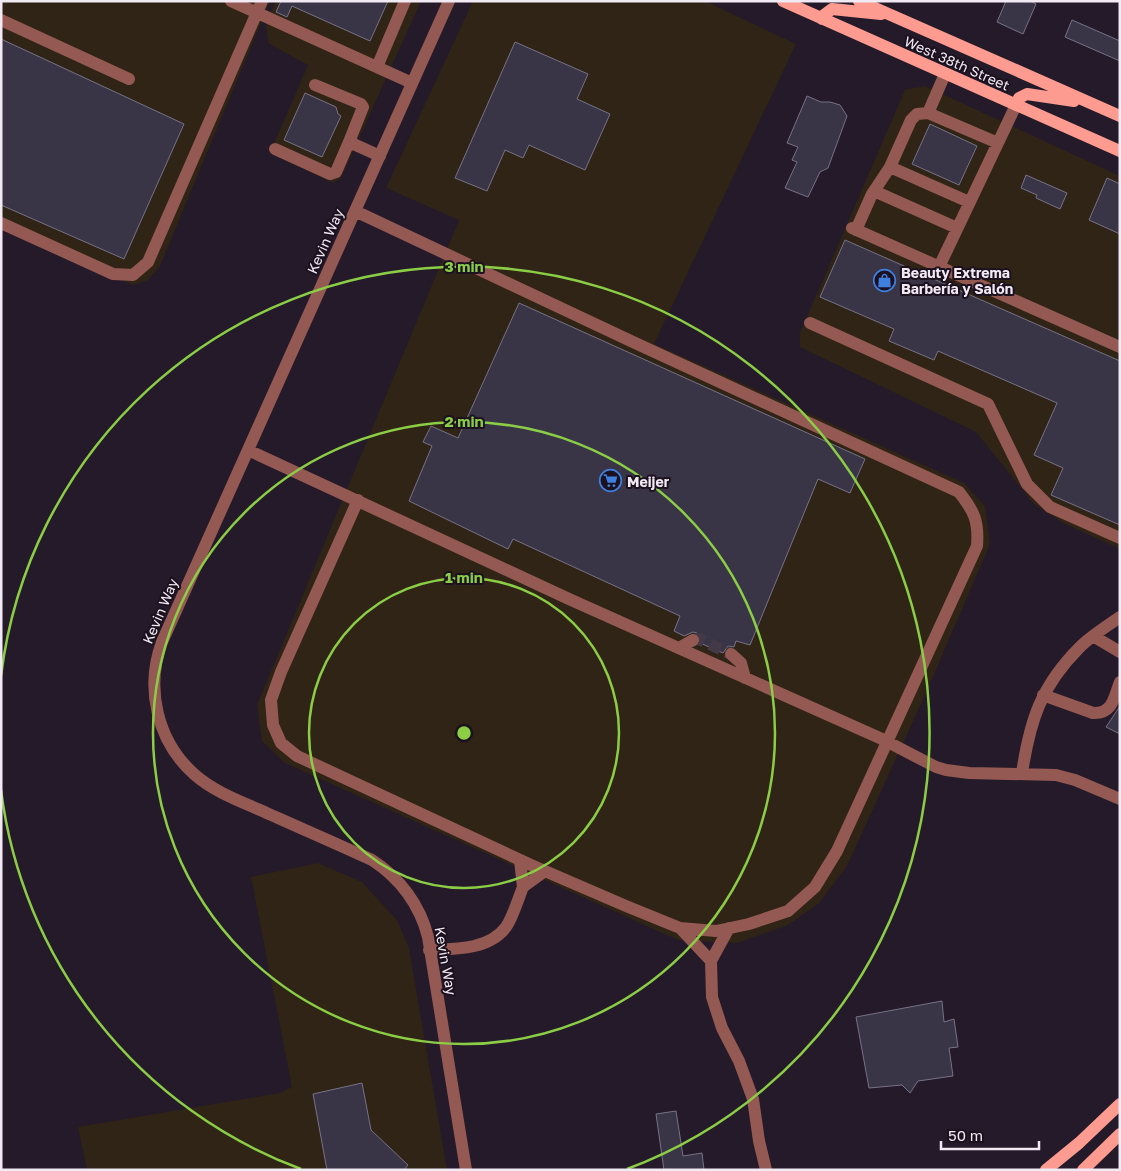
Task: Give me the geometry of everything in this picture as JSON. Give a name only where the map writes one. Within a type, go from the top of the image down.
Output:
[{"type":"main road","name":"West 38th Street","points":[[783,1],[1117,149]]},
{"type":"main road","name":"West 38th Street","points":[[860,1],[1120,116]]},
{"type":"main road","points":[[822,19],[828,11],[835,9],[846,12],[888,15]]},
{"type":"main road","points":[[1016,105],[1019,98],[1027,94],[1089,103]]},
{"type":"main road","points":[[1046,1170],[1079,1143],[1120,1104]]},
{"type":"main road","points":[[1083,1170],[1120,1134]]},
{"type":"street","points":[[231,1],[259,7],[412,83]]},
{"type":"street","points":[[377,67],[405,1]]},
{"type":"street","name":"Kevin Way","points":[[449,1],[158,654],[154,696],[163,732],[178,758],[195,776],[215,789],[372,860],[387,870],[400,883],[415,903],[426,931],[466,1170]]},
{"type":"street","points":[[1,223],[113,274],[133,275],[148,262],[259,7]]},
{"type":"street","points":[[1,20],[129,79]]},
{"type":"street","points":[[928,112],[945,74]]},
{"type":"street","points":[[275,149],[330,174],[336,172],[363,107],[361,104],[315,85]]},
{"type":"street","points":[[939,267],[1016,105]]},
{"type":"street","points":[[998,143],[928,112],[917,114],[911,120],[890,167],[874,191],[854,229],[1120,347]]},
{"type":"street","points":[[349,142],[380,156]]},
{"type":"street","points":[[890,167],[969,202]]},
{"type":"street","points":[[874,191],[957,228]]},
{"type":"street","points":[[355,211],[633,342],[959,492],[971,507],[978,527],[977,546],[837,851],[815,888],[788,911],[749,924],[716,930],[680,928],[520,860],[297,756],[281,743],[273,725],[271,700],[281,672],[358,500]]},
{"type":"street","points":[[810,323],[988,404],[1027,484],[1050,506],[1120,538]]},
{"type":"street","points":[[248,450],[888,743],[936,767],[969,773],[1022,773],[1066,777],[1120,799]]},
{"type":"street","points":[[1022,773],[1033,717],[1043,695],[1055,676],[1081,646],[1120,617]]},
{"type":"street","points":[[1093,636],[1120,652]]},
{"type":"street","points":[[679,648],[693,640]]},
{"type":"street","points":[[731,654],[741,663],[745,678]]},
{"type":"street","points":[[1043,695],[1094,713],[1102,714],[1110,707],[1120,682]]},
{"type":"street","points":[[429,950],[462,949],[488,942],[506,927],[523,887],[520,860]]},
{"type":"street","points":[[523,887],[546,871]]},
{"type":"street","points":[[680,928],[711,961]]},
{"type":"street","points":[[729,928],[711,961],[712,997],[722,1028],[739,1061],[753,1099],[759,1141],[766,1170]]},
{"type":"shaded area","points":[[1,1],[270,1],[160,266],[148,280],[133,285],[1,227]]},
{"type":"shaded area","points":[[276,1],[421,1],[341,178],[333,183],[270,153],[308,65],[268,43],[266,23]]},
{"type":"shaded area","points":[[473,1],[705,1],[796,44],[654,344],[964,483],[985,506],[990,544],[925,695],[847,866],[819,903],[788,925],[737,943],[678,940],[285,763],[262,741],[257,705],[459,220],[386,188]]},
{"type":"shaded area","points":[[925,86],[1120,176],[1120,549],[1063,523],[1034,504],[976,432],[800,347],[800,333],[905,90]]},
{"type":"shaded area","points":[[318,863],[362,882],[397,920],[409,948],[447,1170],[87,1170],[78,1127],[280,1093],[292,1087],[251,877]]},
{"type":"building","points":[[281,1],[388,1],[370,41],[292,6],[287,17],[276,12]]},
{"type":"building","points":[[1006,1],[1030,1],[1036,4],[1023,34],[997,22]]},
{"type":"building","points":[[1072,20],[1120,41],[1120,61],[1065,37]]},
{"type":"building","points":[[1,39],[184,124],[124,259],[1,205]]},
{"type":"building","points":[[515,42],[588,74],[577,99],[610,114],[585,170],[529,145],[523,158],[505,150],[487,191],[455,178]]},
{"type":"building","points":[[305,93],[336,107],[338,114],[341,116],[322,157],[284,140]]},
{"type":"building","points":[[807,96],[821,102],[840,105],[847,116],[828,168],[820,172],[808,197],[785,188],[797,162],[792,160],[798,147],[787,143]]},
{"type":"building","points":[[930,124],[977,146],[959,185],[912,164]]},
{"type":"building","points":[[1026,175],[1067,193],[1060,209],[1036,198],[1037,195],[1021,188]]},
{"type":"building","points":[[1107,178],[1120,184],[1120,234],[1089,220]]},
{"type":"building","points":[[845,240],[1120,361],[1120,525],[1051,495],[1063,468],[1034,455],[1057,403],[938,351],[934,360],[889,341],[894,329],[820,297]]},
{"type":"building","name":"Meijer","points":[[519,303],[865,459],[850,493],[818,479],[750,645],[736,641],[734,647],[728,646],[723,653],[700,643],[700,636],[697,633],[693,632],[684,636],[674,631],[680,616],[513,539],[508,549],[409,501],[432,446],[423,442],[431,426],[458,438]]},
{"type":"building","points":[[1120,706],[1120,734],[1106,727]]},
{"type":"building","points":[[942,1001],[944,1022],[954,1019],[958,1047],[949,1048],[953,1076],[918,1081],[910,1093],[902,1085],[869,1088],[856,1017]]},
{"type":"building","points":[[362,1083],[371,1130],[408,1165],[404,1170],[327,1170],[313,1094]]},
{"type":"building","points":[[676,1111],[683,1156],[702,1153],[704,1170],[664,1170],[656,1114]]},
{"type":"tunnel","points":[[693,640],[699,639],[731,654]]},
{"type":"place","name":"Beauty Extrema Barbería y Salón","points":[[885,280]]},
{"type":"place","name":"Meijer","points":[[611,481]]}]
